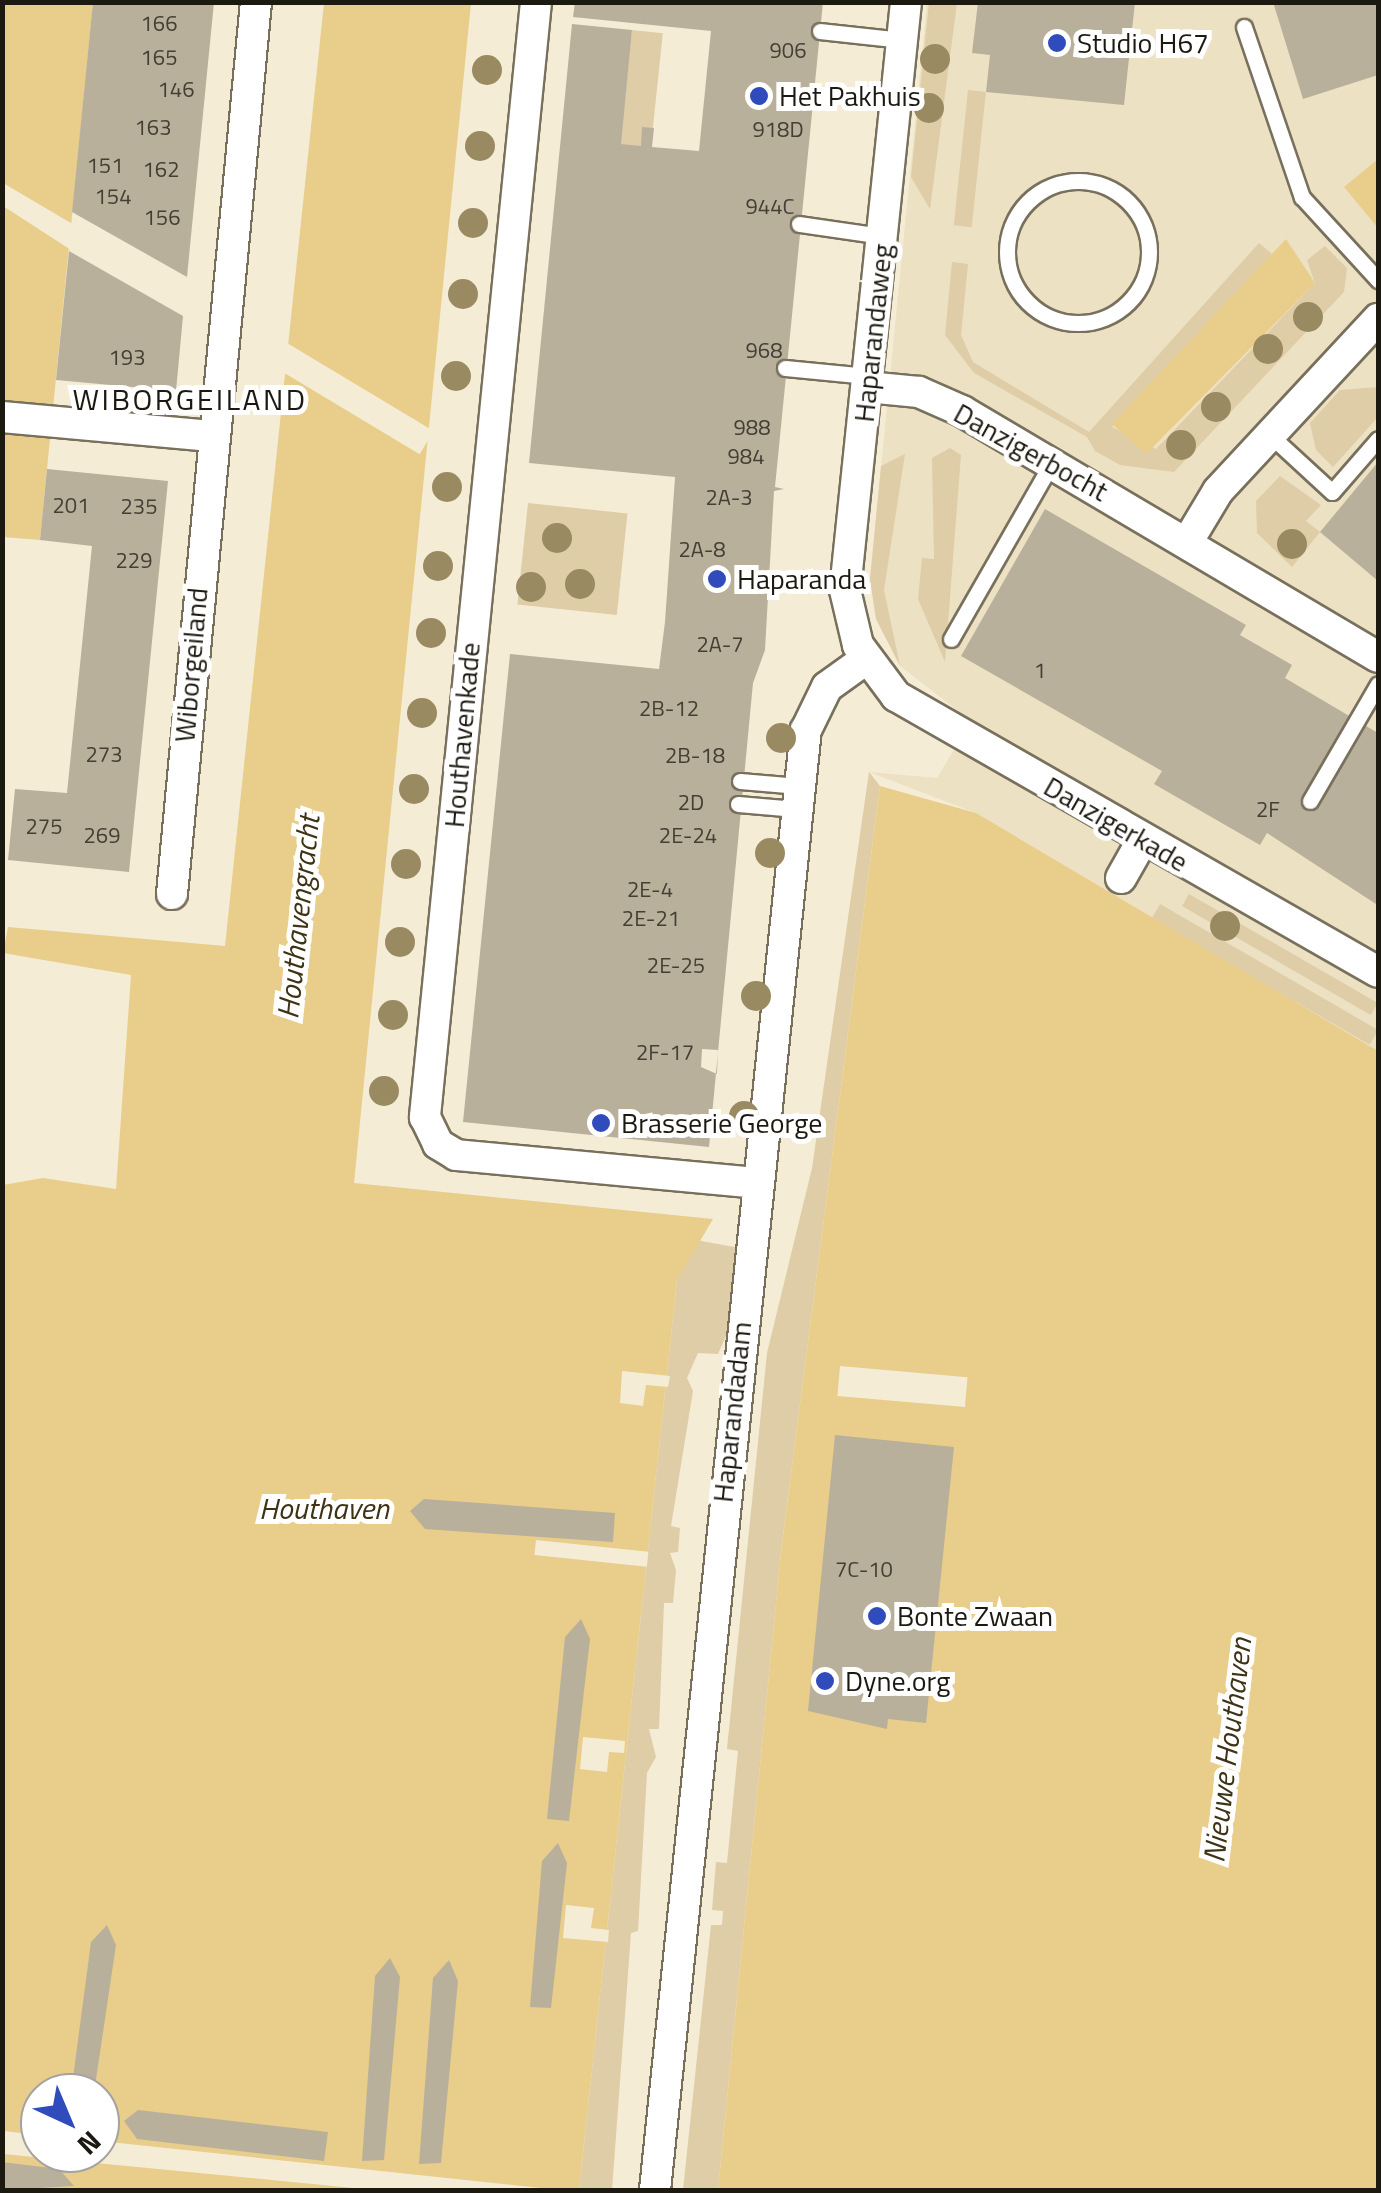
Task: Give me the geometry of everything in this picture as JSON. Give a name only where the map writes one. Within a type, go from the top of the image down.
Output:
[{"type":"street","name":"Wiborgeiland","points":[[172,894],[210,436],[256,2]]},
{"type":"street","name":"Houthavenkade","points":[[536,2],[425,1117],[438,1144],[456,1155],[754,1183]]},
{"type":"street","name":"Haparandaweg","points":[[866,659],[845,590],[906,2]]},
{"type":"street","points":[[1188,541],[1270,435],[1372,337]]},
{"type":"street","name":"Danzigerbocht","points":[[868,382],[919,392],[1052,463],[1378,657]]},
{"type":"street","points":[[2,417],[210,436]]},
{"type":"street","name":"Haparandadam","points":[[655,2190],[754,1183],[806,730],[827,687],[866,659]]},
{"type":"street","name":"Danzigerkade","points":[[866,659],[896,696],[1378,972]]},
{"type":"street","points":[[1121,878],[1143,839]]},
{"type":"lane","points":[[1244,27],[1302,197],[1378,280]]},
{"type":"lane","points":[[820,31],[902,40]]},
{"type":"lane","points":[[1086,182],[1137,212],[1146,271],[1109,316],[1068,323],[1018,292],[1009,233],[1030,199],[1086,182]]},
{"type":"lane","points":[[800,224],[882,236]]},
{"type":"lane","points":[[785,368],[868,382]]},
{"type":"lane","points":[[1270,435],[1332,492],[1378,438]]},
{"type":"lane","points":[[951,639],[1052,463]]},
{"type":"lane","points":[[1310,802],[1378,684]]},
{"type":"lane","points":[[740,781],[797,798]]},
{"type":"lane","points":[[738,804],[797,798]]},
{"type":"shaded area","points":[[929,2],[957,3],[930,209],[911,177]]},
{"type":"shaded area","points":[[927,3],[1378,3],[1378,1052],[976,813],[869,772],[937,778],[971,721],[900,666],[876,619],[870,579]]},
{"type":"shaded area","points":[[632,30],[663,33],[651,148],[620,144]]},
{"type":"shaded area","points":[[968,90],[986,92],[972,227],[954,225]]},
{"type":"shaded area","points":[[1259,243],[1272,254],[1112,427],[1156,449],[1315,283],[1307,260],[1325,246],[1347,268],[1344,292],[1174,472],[1120,465],[1095,451],[1087,437],[974,373],[945,335],[952,262],[968,264],[961,335],[973,362],[1089,432]]},
{"type":"shaded area","points":[[1378,387],[1378,417],[1333,467],[1316,450],[1310,423],[1340,390]]},
{"type":"shaded area","points":[[950,448],[961,455],[945,662],[918,599],[922,558],[934,559],[932,458]]},
{"type":"shaded area","points":[[905,454],[884,590],[900,666],[876,619],[870,579],[881,466]]},
{"type":"shaded area","points":[[1280,476],[1321,505],[1306,521],[1320,532],[1292,567],[1257,533],[1256,501]]},
{"type":"shaded area","points":[[528,503],[627,513],[617,615],[517,604]]},
{"type":"shaded area","points":[[869,772],[880,786],[782,1543],[718,2190],[683,2190],[711,1925],[722,1925],[723,1911],[712,1910],[716,1862],[727,1863],[738,1751],[727,1749],[767,1353],[812,1168]]},
{"type":"shaded area","points":[[1189,894],[1378,1003],[1371,1015],[1182,906]]},
{"type":"shaded area","points":[[1160,904],[1378,1030],[1370,1045],[1152,919]]},
{"type":"shaded area","points":[[696,1240],[740,1248],[734,1318],[718,1354],[698,1353],[687,1378],[693,1391],[671,1526],[680,1528],[678,1552],[670,1553],[676,1570],[673,1603],[664,1603],[659,1729],[649,1729],[656,1757],[647,1773],[638,1931],[631,1933],[612,2190],[579,2190],[677,1280]]},
{"type":"water","points":[[2,3],[93,3],[40,540],[3,537]]},
{"type":"water","name":"Houthaven","points":[[324,3],[471,3],[354,1183],[713,1219],[677,1280],[579,2190],[3,2190],[3,1185],[43,1178],[116,1189],[131,975],[3,953],[8,927],[225,946]]},
{"type":"water","points":[[1378,159],[1378,228],[1344,187]]},
{"type":"water","points":[[1286,239],[1315,283],[1146,454],[1112,424]]},
{"type":"water","name":"Nieuwe Houthaven","points":[[880,786],[976,813],[1378,1051],[1378,2190],[718,2190],[782,1543]]},
{"type":"pier","points":[[3,183],[76,226],[71,250],[3,206]]},
{"type":"pier","points":[[287,343],[434,431],[420,454],[273,366]]},
{"type":"pier","points":[[840,1366],[968,1377],[965,1407],[837,1396]]},
{"type":"pier","points":[[622,1371],[670,1376],[668,1387],[646,1385],[643,1406],[620,1403]]},
{"type":"pier","points":[[536,1540],[648,1552],[647,1567],[534,1555]]},
{"type":"pier","points":[[583,1737],[625,1741],[624,1753],[609,1752],[607,1772],[580,1769]]},
{"type":"pier","points":[[566,1905],[594,1908],[591,1928],[609,1930],[608,1942],[563,1938]]},
{"type":"pier","points":[[3,2131],[20,2133],[20,2156],[3,2154]]},
{"type":"pier","points":[[120,2143],[560,2190],[374,2190],[120,2165]]},
{"type":"building","points":[[93,2],[214,2],[187,277],[72,212]]},
{"type":"building","points":[[575,2],[823,2],[775,487],[784,489],[774,491],[765,650],[753,683],[718,1054],[718,1050],[702,1049],[701,1067],[716,1074],[709,1147],[463,1122],[510,654],[659,669],[665,622],[675,477],[529,463],[572,24],[632,30],[621,144],[641,146],[642,127],[654,128],[652,147],[699,151],[711,31],[573,17]]},
{"type":"building","points":[[978,2],[1135,2],[1124,105],[986,92],[990,55],[972,53]]},
{"type":"building","points":[[1273,2],[1378,2],[1378,75],[1303,99]]},
{"type":"building","points":[[69,251],[183,316],[176,391],[56,380]]},
{"type":"building","points":[[1378,462],[1378,581],[1320,532]]},
{"type":"building","points":[[47,469],[168,481],[129,872],[8,860],[15,789],[67,793],[92,546],[40,540]]},
{"type":"building","points":[[1045,509],[1246,625],[1240,635],[1292,665],[1285,678],[1378,733],[1376,904],[1267,833],[1260,845],[1154,784],[1162,771],[961,656]]},
{"type":"building","name":"Bonte Zwaan","points":[[835,1435],[954,1447],[926,1723],[888,1719],[887,1729],[808,1711]]},
{"type":"building","points":[[424,1499],[615,1513],[613,1542],[425,1529],[410,1511]]},
{"type":"building","points":[[581,1619],[590,1639],[569,1821],[547,1819],[565,1637]]},
{"type":"building","points":[[558,1843],[567,1863],[551,2008],[530,2007],[542,1861]]},
{"type":"building","points":[[107,1925],[116,1945],[97,2073],[74,2073],[91,1942]]},
{"type":"building","points":[[390,1958],[400,1977],[384,2160],[362,2161],[375,1976]]},
{"type":"building","points":[[449,1960],[458,1981],[441,2163],[419,2164],[433,1978]]},
{"type":"building","points":[[138,2110],[328,2132],[324,2161],[137,2139],[124,2121]]},
{"type":"building","points":[[2,2162],[20,2164],[20,2173],[63,2173],[74,2186],[2,2190]]},
{"type":"place","name":"Studio H67","points":[[1057,43]]},
{"type":"place","name":"Het Pakhuis","points":[[759,96]]},
{"type":"place","name":"Haparanda","points":[[717,579]]},
{"type":"place","name":"Brasserie George","points":[[601,1123]]},
{"type":"place","name":"Bonte Zwaan","points":[[877,1616]]},
{"type":"place","name":"Dyne.org","points":[[825,1681]]},
{"type":"district","name":"WIBORGEILAND","points":[[190,399]]},
{"type":"water label","name":"Houthavengracht","points":[[298,917]]}]
